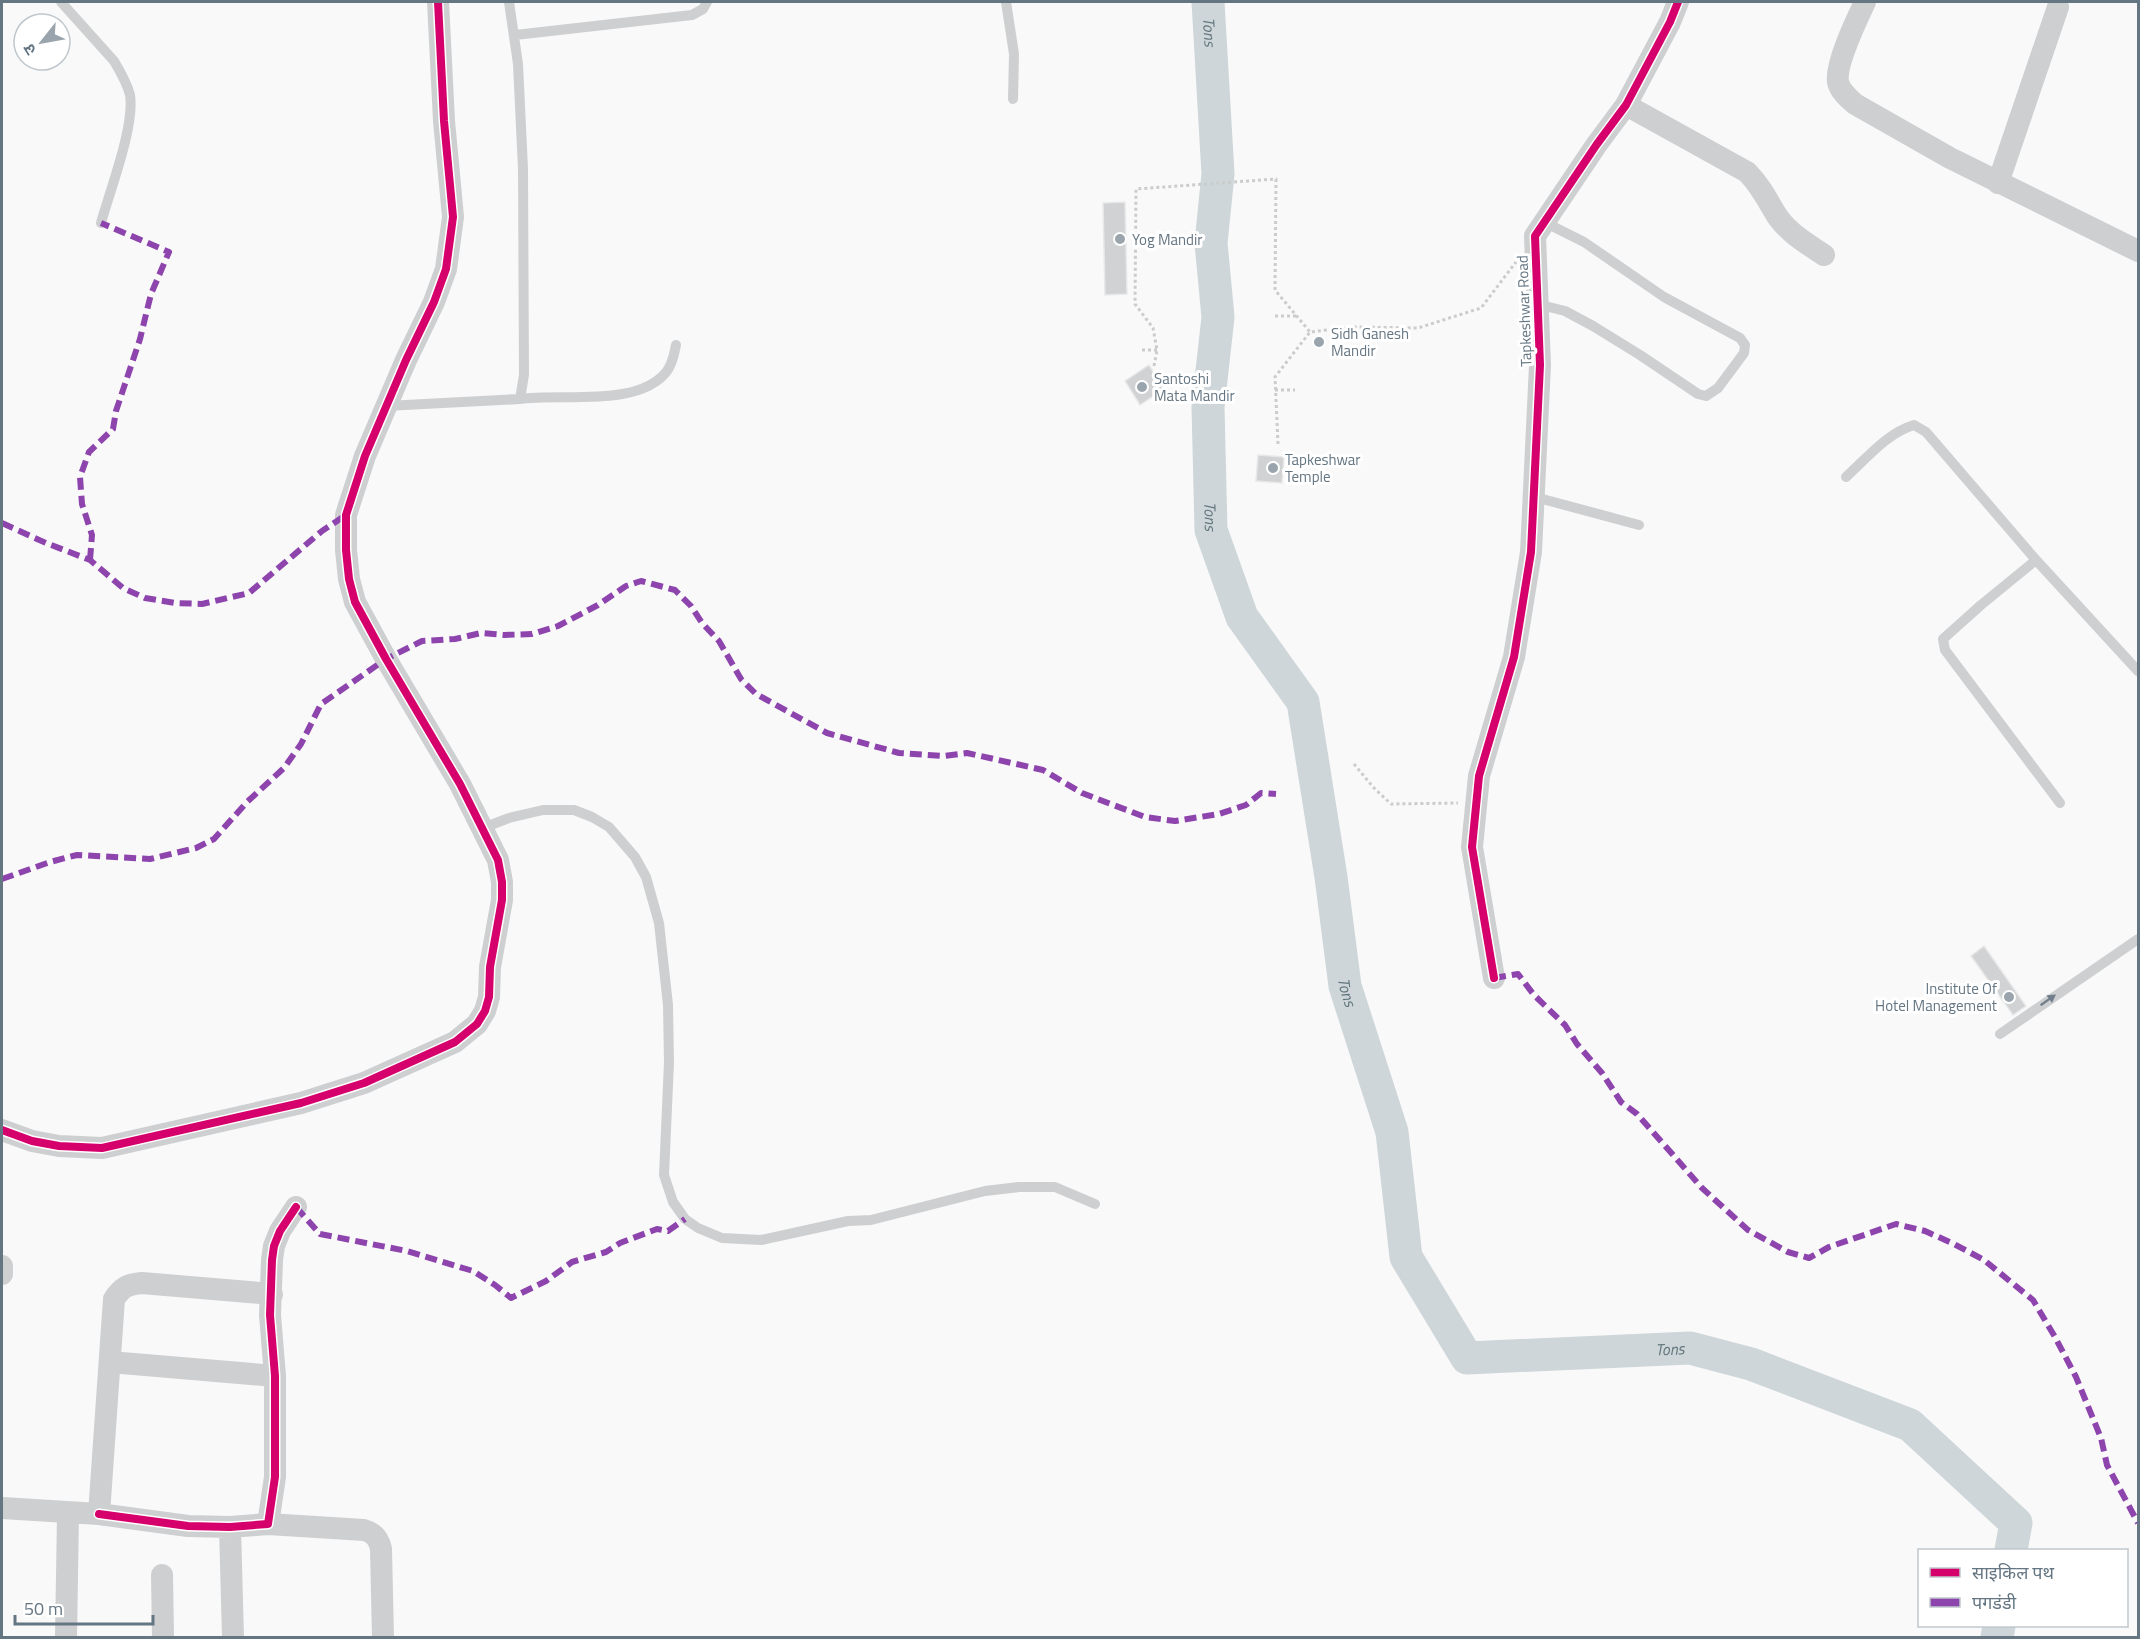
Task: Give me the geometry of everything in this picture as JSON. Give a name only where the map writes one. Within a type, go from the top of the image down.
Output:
[{"type":"street","points":[[2,1130],[32,1141],[59,1146],[102,1148],[301,1102],[364,1083],[455,1042],[477,1024],[485,1011],[489,997],[490,967],[502,900],[498,860],[450,764],[386,659],[355,602],[349,579],[346,515],[365,456],[434,302],[446,269],[453,217],[444,121],[438,2]]},
{"type":"street","points":[[1539,229],[1626,105],[1670,22],[1678,2]]},
{"type":"street","points":[[1865,2],[1838,69],[1838,82],[1844,94],[1855,104],[1998,183],[2139,251]]},
{"type":"street","points":[[1998,183],[2058,7]]},
{"type":"street","points":[[1626,105],[1747,172],[1787,228],[1824,255]]},
{"type":"street","name":"Tapkeshwar Road","points":[[1494,978],[1472,847],[1479,776],[1514,657],[1531,552],[1540,365],[1537,304],[1539,229]]},
{"type":"street","points":[[268,1524],[274,1477],[275,1376],[270,1315],[274,1246],[280,1231],[296,1208]]},
{"type":"street","points":[[2,1266],[2,1275]]},
{"type":"street","points":[[99,1514],[114,1299],[120,1290],[129,1284],[142,1283],[272,1294]]},
{"type":"street","points":[[110,1362],[275,1376]]},
{"type":"street","points":[[2,1508],[68,1514],[99,1514],[188,1526],[230,1527],[268,1524],[370,1532],[378,1539],[381,1550],[383,1638]]},
{"type":"street","points":[[66,1638],[68,1514]]},
{"type":"street","points":[[230,1527],[233,1638]]},
{"type":"street","points":[[162,1575],[163,1638]]},
{"type":"lane","points":[[61,2],[114,61],[121,72],[129,94],[130,114],[126,135],[101,223]]},
{"type":"lane","points":[[509,2],[518,64],[524,220],[524,375],[520,399]]},
{"type":"lane","points":[[515,35],[692,15],[703,9],[707,2]]},
{"type":"lane","points":[[1006,2],[1014,54],[1013,99]]},
{"type":"lane","points":[[1537,304],[1565,311],[1593,326],[1640,354],[1698,394],[1706,396],[1718,388],[1744,353],[1745,345],[1740,338],[1664,297],[1584,242],[1539,229]]},
{"type":"lane","points":[[386,406],[537,397],[624,395],[648,388],[668,371],[673,361],[675,345]]},
{"type":"lane","points":[[1846,477],[1903,428],[1914,425],[1926,432],[2036,560],[2139,671]]},
{"type":"lane","points":[[1535,498],[1639,525]]},
{"type":"lane","points":[[2036,560],[1943,639],[1945,650],[2060,803]]},
{"type":"lane","points":[[483,828],[509,818],[543,810],[574,810],[609,827],[636,857],[646,877],[659,923],[668,1005],[669,1062],[664,1175],[673,1203],[685,1219],[698,1228],[722,1238],[761,1240],[848,1221],[872,1220],[985,1191],[1019,1187],[1055,1187],[1095,1204]]},
{"type":"lane","points":[[2000,1034],[2139,939]]},
{"type":"path","points":[[1154,366],[1157,350],[1153,328],[1135,304],[1136,189],[1276,179],[1275,290],[1310,332]]},
{"type":"path","points":[[1278,444],[1275,377],[1310,332],[1352,327],[1418,328],[1481,308],[1539,229]]},
{"type":"path","points":[[1275,316],[1297,316]]},
{"type":"path","points":[[1142,350],[1157,350]]},
{"type":"path","points":[[1275,390],[1295,390]]},
{"type":"path","points":[[1354,764],[1391,804],[1476,803]]},
{"type":"building","points":[[1125,202],[1127,294],[1105,295],[1103,203]]},
{"type":"building","points":[[1149,365],[1164,389],[1140,405],[1125,381]]},
{"type":"building","points":[[1258,455],[1284,457],[1282,483],[1256,481]]},
{"type":"building","points":[[1984,946],[2026,1006],[2013,1015],[1971,956]]},
{"type":"waterway","name":"Tons","points":[[1208,2],[1218,174],[1211,243],[1218,317],[1208,407],[1211,530],[1242,617],[1303,702],[1331,877],[1345,986],[1392,1132],[1406,1257],[1467,1358],[1690,1348],[1751,1364],[1910,1425],[2016,1523],[2011,1549]]},
{"type":"waterway","name":"Tons","points":[[1997,1638],[1999,1627]]},
{"type":"marked path","points":[[90,560],[92,535],[82,504],[80,477],[89,452],[113,429],[116,411],[140,339],[151,294],[169,252],[101,223]]},
{"type":"marked path","points":[[2,523],[90,560],[123,588],[145,598],[175,603],[202,604],[249,593],[322,531],[346,515]]},
{"type":"marked path","points":[[2,879],[77,855],[150,859],[196,848],[214,839],[247,802],[284,768],[301,744],[321,704],[386,659],[422,641],[455,639],[481,633],[532,634],[558,626],[598,605],[626,586],[641,581],[675,590],[719,641],[741,679],[756,694],[827,733],[899,753],[944,756],[967,753],[1043,770],[1082,793],[1145,817],[1175,821],[1219,814],[1246,805],[1261,793],[1276,794]]},
{"type":"marked path","points":[[1494,978],[1518,974],[1534,995],[1565,1025],[1621,1102],[1637,1114],[1702,1188],[1748,1230],[1788,1252],[1809,1258],[1829,1247],[1896,1224],[1925,1231],[1984,1260],[2033,1300],[2076,1377],[2101,1438],[2107,1465],[2138,1523]]},
{"type":"marked path","points":[[296,1207],[320,1234],[407,1251],[473,1271],[511,1298],[546,1281],[572,1262],[606,1252],[620,1243],[657,1229],[668,1231],[685,1219]]},
{"type":"cycle path","points":[[2,1130],[32,1141],[59,1146],[102,1148],[301,1103],[364,1083],[455,1042],[477,1024],[485,1011],[489,997],[490,967],[502,900],[498,860],[460,784],[355,602],[349,579],[346,550],[346,515],[365,456],[406,360],[434,302],[446,269],[453,217],[444,121],[438,2]]},
{"type":"cycle path","points":[[1494,978],[1472,847],[1479,776],[1514,657],[1531,552],[1540,365],[1535,236],[1626,105],[1670,22],[1678,2]]},
{"type":"cycle path","points":[[99,1514],[188,1526],[230,1527],[268,1524],[275,1477],[275,1376],[270,1315],[272,1260],[280,1231],[296,1207]]},
{"type":"place","name":"Yog Mandir","points":[[1120,239]]},
{"type":"place","name":"Sidh Ganesh Mandir","points":[[1319,342]]},
{"type":"place","name":"Santoshi Mata Mandir","points":[[1142,387]]},
{"type":"place","name":"Tapkeshwar Temple","points":[[1273,468]]},
{"type":"place","name":"Institute Of Hotel Management","points":[[2009,997]]}]
